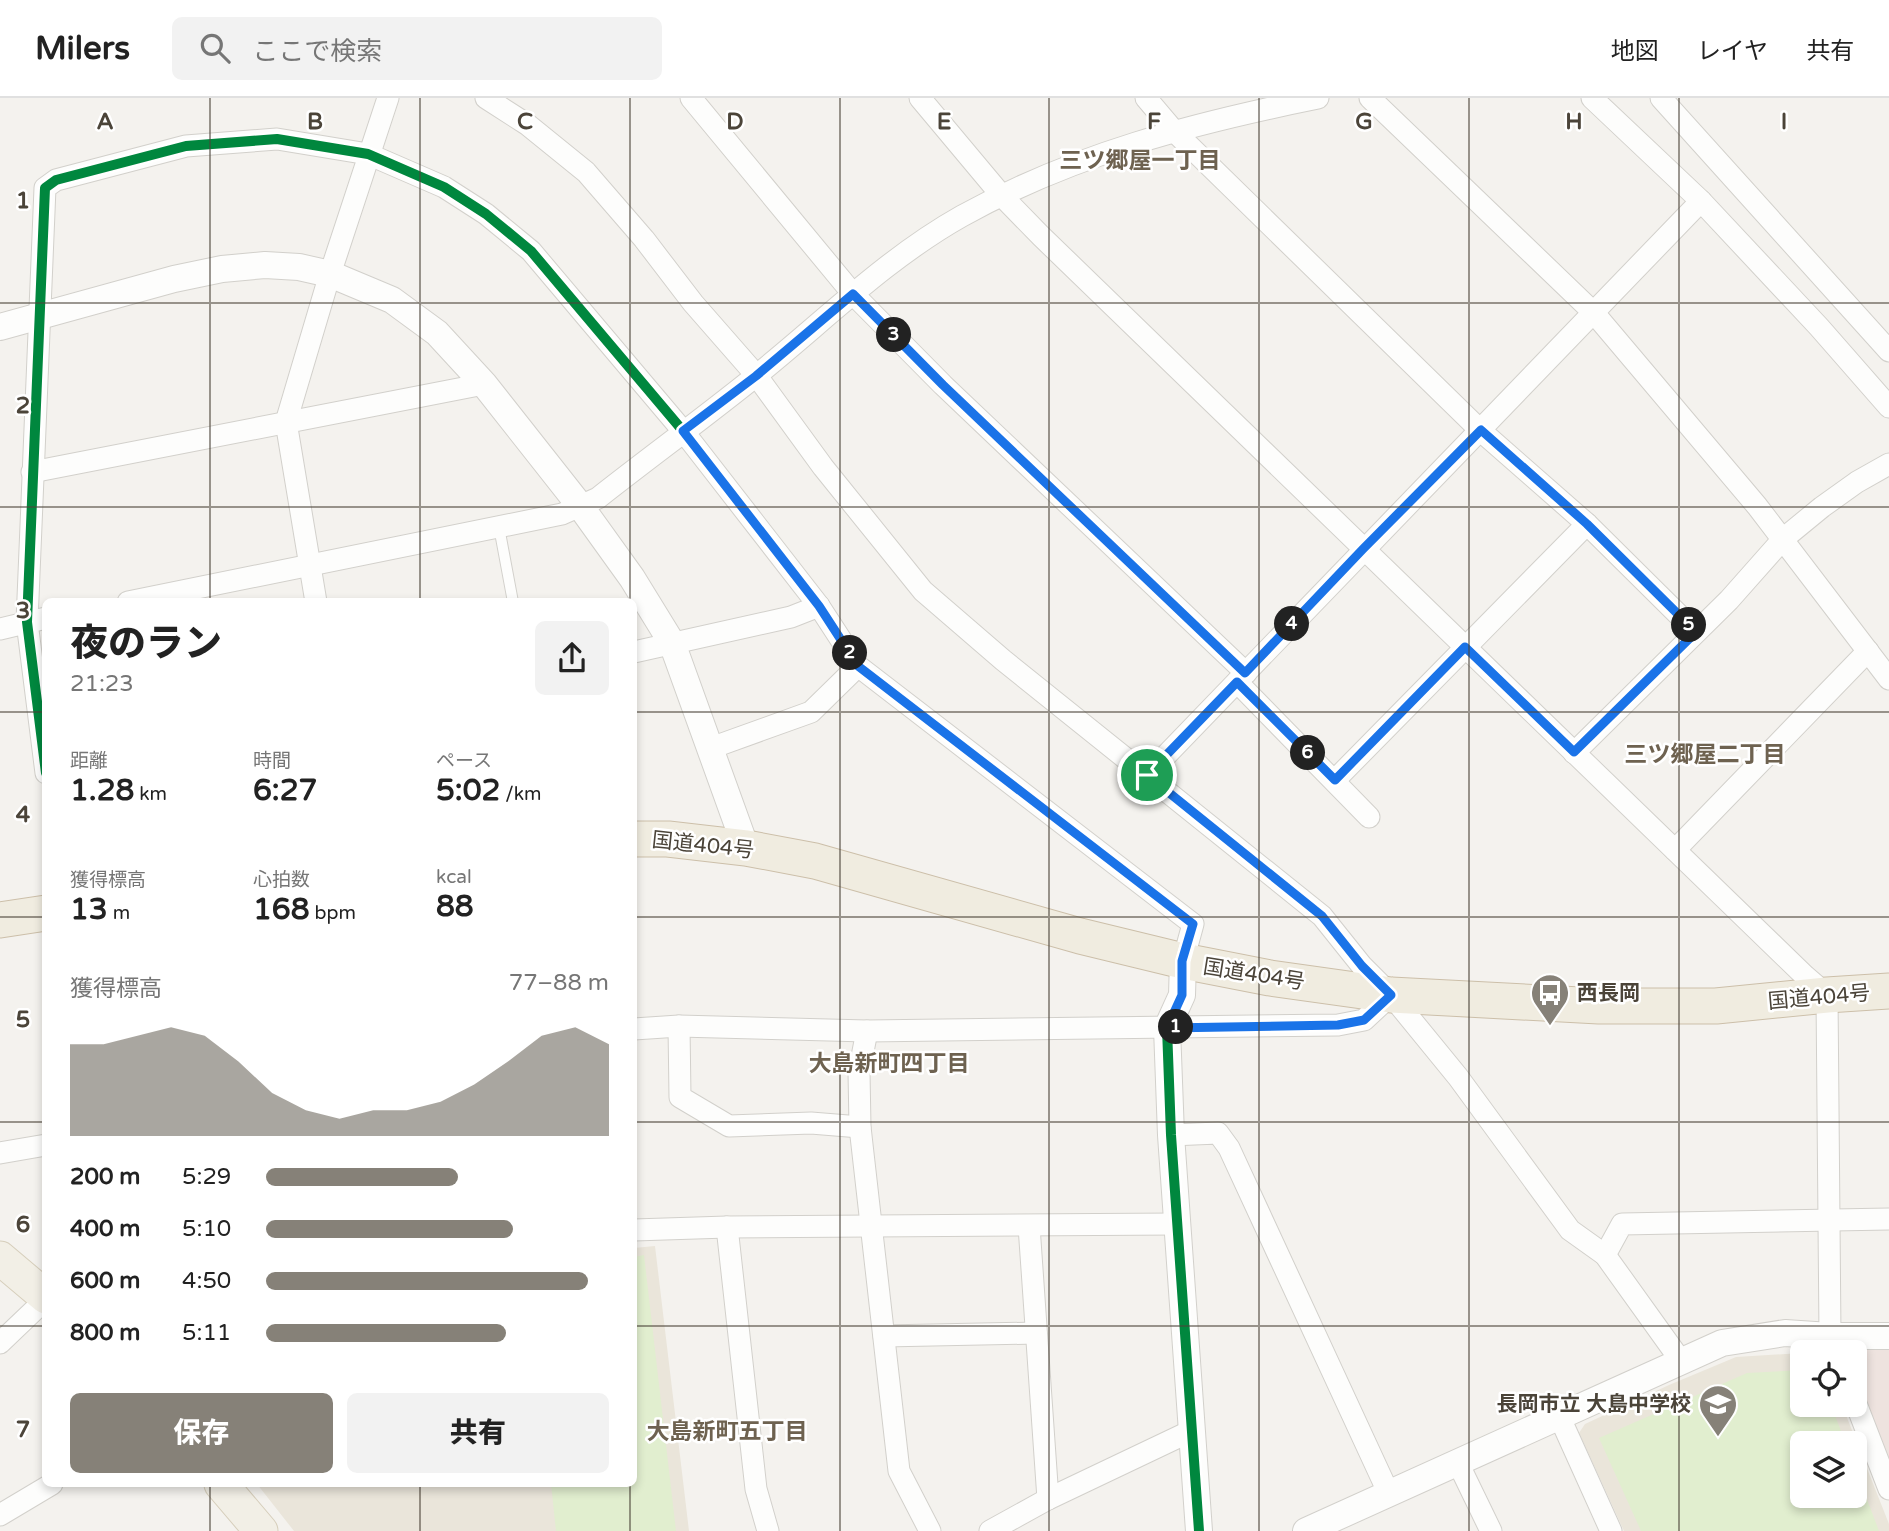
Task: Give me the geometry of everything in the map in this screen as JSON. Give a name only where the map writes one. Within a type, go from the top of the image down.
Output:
[{"type":"highway","name":"国道404号","points":[[637,839],[668,839],[746,848],[815,861],[1080,936],[1182,961],[1270,978],[1391,995],[1598,1006],[1716,1006],[1889,991]]},
{"type":"highway","points":[[0,920],[42,914]]},
{"type":"main road","points":[[0,1258],[42,1295]]},
{"type":"main road","points":[[222,1487],[250,1528]]},
{"type":"street","points":[[315,598],[286,422],[330,274],[388,98]]},
{"type":"street","points":[[486,98],[528,125],[586,172],[756,376],[823,467],[923,591],[961,625],[1322,916],[1458,1077],[1570,1230],[1605,1255],[1681,1361]]},
{"type":"street","points":[[691,98],[853,294],[1241,678],[1369,817]]},
{"type":"street","points":[[920,98],[1002,196],[1363,549],[1827,995],[1833,1340]]},
{"type":"street","points":[[1146,98],[1174,131],[1481,430],[1587,524],[1696,632]]},
{"type":"street","points":[[148,598],[562,514],[581,507],[598,498],[756,376],[853,294],[917,245],[962,217],[1048,174],[1115,148],[1227,117],[1318,98]]},
{"type":"street","points":[[1370,98],[1594,313],[1783,540],[1889,679]]},
{"type":"street","points":[[1592,98],[1701,201],[1819,327],[1889,407]]},
{"type":"street","points":[[1661,98],[1889,351]]},
{"type":"street","points":[[42,718],[32,472],[40,316],[42,205],[45,188],[57,180],[186,146],[277,139],[368,155],[444,187],[486,214],[531,251],[683,431],[819,606],[858,666],[1193,924],[1182,961],[1182,995],[1167,1028],[1171,1135],[1199,1531]]},
{"type":"street","points":[[1147,775],[1701,201]]},
{"type":"street","points":[[0,327],[174,279],[222,269],[265,265],[299,267],[330,274],[391,300],[438,333],[484,384],[581,507],[632,578],[672,643],[746,848]]},
{"type":"street","points":[[32,472],[484,384]]},
{"type":"street","points":[[1574,752],[1696,632],[1783,540],[1822,507],[1889,464]]},
{"type":"street","points":[[1335,780],[1587,524]]},
{"type":"street","points":[[637,651],[791,617],[819,606]]},
{"type":"street","points":[[0,629],[36,620]]},
{"type":"street","points":[[1675,850],[1868,651]]},
{"type":"street","points":[[711,748],[811,712],[858,666]]},
{"type":"street","points":[[637,1029],[679,1026],[867,1031],[1338,1025],[1364,1020],[1391,995]]},
{"type":"street","points":[[679,1026],[680,1097],[729,1126],[811,1123],[860,1127]]},
{"type":"street","points":[[867,1031],[859,1072],[860,1127],[899,1471],[930,1531]]},
{"type":"street","points":[[1171,1135],[1218,1133],[1229,1148],[1390,1493]]},
{"type":"street","points":[[0,1153],[42,1146]]},
{"type":"street","points":[[1605,1255],[1622,1224],[1889,1219]]},
{"type":"street","points":[[637,1230],[1177,1224]]},
{"type":"street","points":[[1029,1226],[1048,1499]]},
{"type":"street","points":[[727,1227],[756,1489],[768,1531]]},
{"type":"street","points":[[0,1343],[42,1302]]},
{"type":"street","points":[[884,1336],[1036,1333]]},
{"type":"street","points":[[1306,1531],[1722,1343],[1785,1333],[1816,1340]]},
{"type":"street","points":[[1861,1340],[1889,1336]]},
{"type":"street","points":[[1861,1417],[1889,1489]]},
{"type":"street","points":[[1560,1418],[1611,1531]]},
{"type":"street","points":[[990,1531],[1048,1499],[1193,1430]]},
{"type":"street","points":[[1458,1463],[1491,1531]]},
{"type":"street","points":[[0,1515],[47,1487]]},
{"type":"lane","points":[[499,527],[512,598]]},
{"type":"shaded area","points":[[655,1246],[689,1531],[294,1531],[259,1487],[637,1487],[637,1248]]},
{"type":"shaded area","points":[[1867,1345],[1889,1345],[1889,1468],[1867,1410]]},
{"type":"shaded area","name":"長岡市立 大島中学校","points":[[1790,1354],[1790,1417],[1847,1417],[1852,1431],[1790,1431],[1790,1508],[1867,1508],[1867,1468],[1889,1524],[1889,1531],[1624,1531],[1579,1433],[1585,1424],[1736,1357]]},
{"type":"green space","points":[[644,1255],[676,1531],[556,1531],[551,1487],[637,1487],[637,1256]]},
{"type":"green space","name":"長岡市立 大島中学校","points":[[1790,1371],[1790,1417],[1836,1417],[1841,1431],[1790,1431],[1790,1508],[1867,1508],[1867,1500],[1879,1531],[1641,1531],[1599,1438],[1747,1373]]},
{"type":"cycle path","points":[[42,741],[27,622],[45,188],[56,180],[186,146],[277,139],[368,154],[444,187],[486,214],[531,251],[683,431],[819,606],[858,666],[1193,924],[1183,961],[1182,995],[1167,1028],[1171,1135],[1199,1531]]},
{"type":"place","name":"西長岡","points":[[1550,1027]]},
{"type":"place","name":"長岡市立 大島中学校","points":[[1718,1438]]},
{"type":"district","name":"三ツ郷屋一丁目","points":[[1140,160]]},
{"type":"district","name":"三ツ郷屋二丁目","points":[[1705,754]]},
{"type":"district","name":"大島新町四丁目","points":[[889,1063]]},
{"type":"district","name":"大島新町五丁目","points":[[727,1431]]},
{"type":"route","points":[[853,294],[943,385],[1245,673],[1481,430],[1587,524],[1696,632],[1574,752],[1465,647],[1335,780],[1237,682],[1147,775],[1322,916],[1362,966],[1391,995],[1364,1020],[1338,1025],[1167,1028],[1182,995],[1182,961],[1193,924],[858,666],[819,606],[683,431],[756,376],[853,294]]}]
